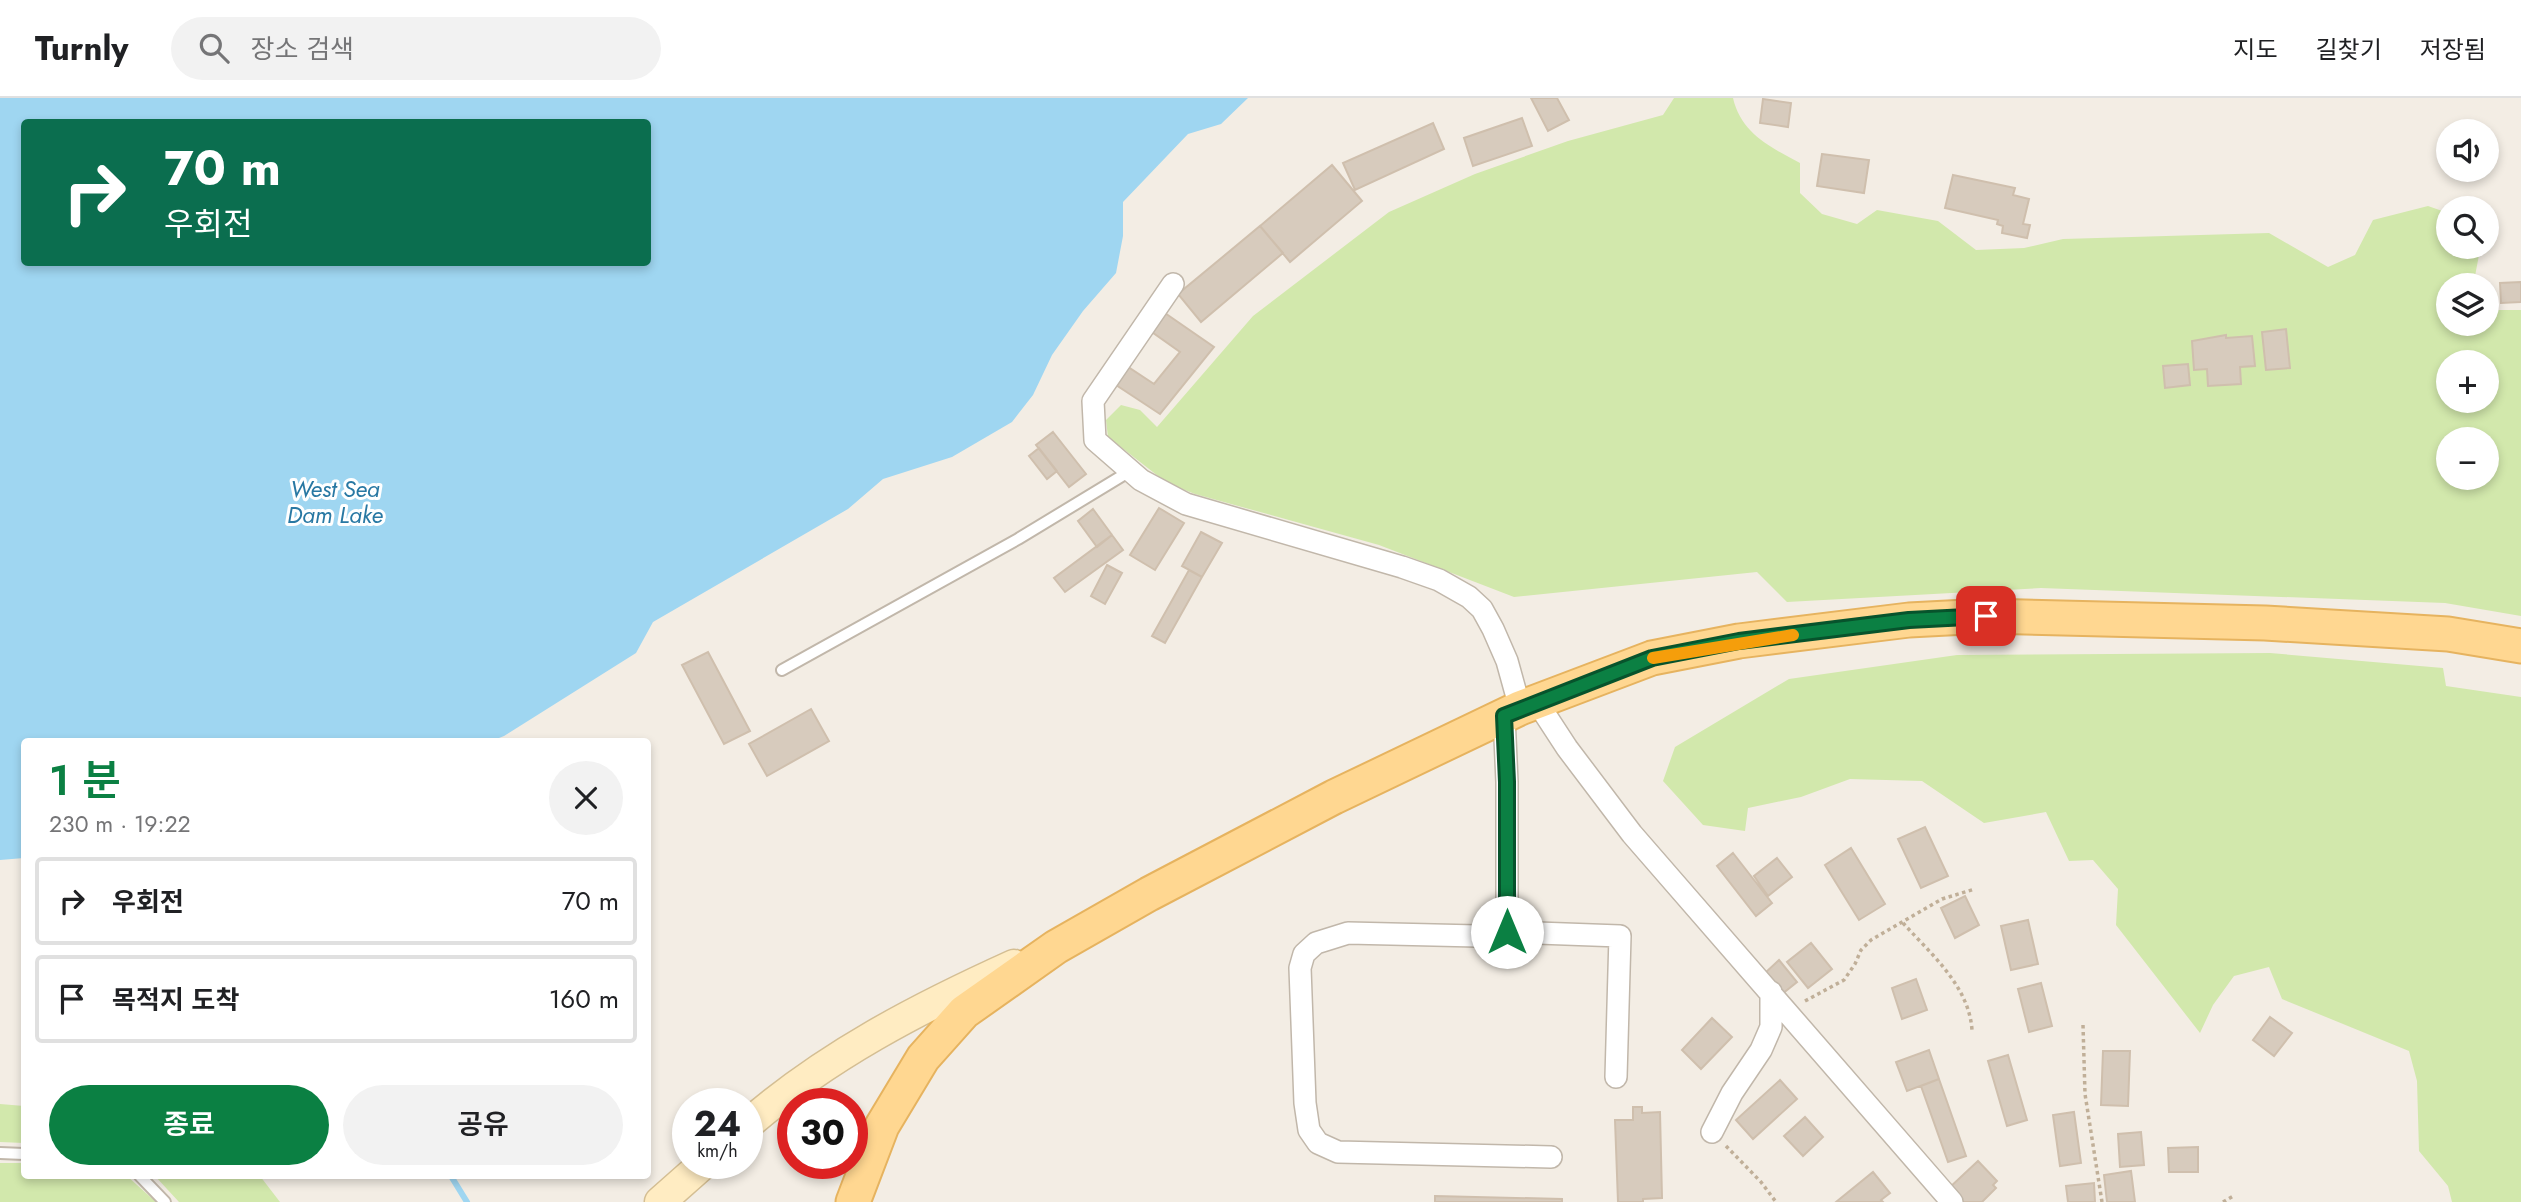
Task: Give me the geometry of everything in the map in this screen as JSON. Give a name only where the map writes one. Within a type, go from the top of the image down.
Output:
[{"type":"main road","points":[[853,1202],[882,1126],[923,1058],[964,1012],[1056,947],[1149,894],[1334,797],[1520,709],[1652,658],[1739,641],[1909,620],[1986,616],[2264,622],[2448,634],[2521,646]]},
{"type":"main road","points":[[763,1111],[786,1091],[861,1042],[945,996],[1056,947]]},
{"type":"main road","points":[[660,1202],[686,1179]]},
{"type":"street","points":[[1174,284],[1093,401],[1095,440],[1130,471],[1186,504],[1439,580],[1469,597],[1482,609],[1507,661],[1520,709],[1507,782],[1507,932]]},
{"type":"street","points":[[1520,709],[1567,748],[1632,834],[1952,1202]]},
{"type":"street","points":[[1551,1157],[1338,1152],[1318,1143],[1309,1130],[1305,1103],[1300,968],[1304,954],[1316,943],[1348,933],[1477,936],[1507,932],[1620,936],[1616,1077]]},
{"type":"street","points":[[1712,1132],[1732,1093],[1761,1050],[1771,1027],[1771,992]]},
{"type":"lane","points":[[782,670],[1018,539],[1130,471]]},
{"type":"lane","points":[[0,1153],[21,1154]]},
{"type":"lane","points":[[143,1179],[165,1202]]},
{"type":"path","points":[[1788,1011],[1844,980],[1856,964],[1861,950],[1871,940],[1942,899],[1975,889]]},
{"type":"path","points":[[1903,923],[1938,961],[1967,1001],[1972,1030]]},
{"type":"path","points":[[2083,1025],[2085,1094],[2102,1202]]},
{"type":"path","points":[[1712,1132],[1761,1182],[1776,1202]]},
{"type":"path","points":[[2223,1202],[2235,1195]]},
{"type":"green space","points":[[1674,98],[1733,98],[1743,121],[1758,138],[1800,163],[1800,193],[1822,214],[1857,224],[1877,210],[1938,221],[1976,250],[2024,248],[2063,239],[2269,233],[2328,267],[2355,255],[2373,220],[2428,206],[2436,209],[2436,259],[2478,259],[2476,273],[2436,273],[2436,336],[2499,336],[2499,310],[2521,310],[2521,616],[2445,603],[2041,588],[1787,602],[1757,572],[1514,597],[1379,545],[1195,494],[1167,483],[1108,437],[1106,420],[1121,405],[1140,410],[1157,427],[1253,316],[1389,212],[1475,174],[1568,141],[1663,115]]},
{"type":"green space","points":[[2270,653],[2443,668],[2446,686],[2521,697],[2521,1202],[2452,1202],[2448,1186],[2419,1151],[2417,1081],[2409,1051],[2282,999],[2269,967],[2234,976],[2213,1005],[2200,1033],[2116,925],[2118,889],[2093,860],[2069,861],[2046,812],[1984,823],[1922,781],[1850,779],[1801,797],[1748,808],[1745,831],[1703,825],[1663,781],[1675,747],[1789,679],[1957,655]]},
{"type":"green space","points":[[0,1104],[21,1106],[21,1143],[0,1142]]},
{"type":"green space","points":[[0,1163],[21,1163],[21,1179],[130,1179],[156,1202],[0,1202]]},
{"type":"green space","points":[[158,1179],[262,1179],[280,1202],[179,1202]]},
{"type":"water","name":"West Sea Dam Lake","points":[[0,98],[1248,98],[1221,124],[1188,134],[1123,202],[1123,236],[1116,273],[1083,311],[1052,355],[1033,395],[1012,422],[952,457],[883,479],[848,509],[653,622],[636,653],[499,738],[21,738],[21,858],[0,860]]},
{"type":"building","points":[[1531,98],[1557,98],[1569,120],[1548,131]]},
{"type":"building","points":[[1763,99],[1791,103],[1788,127],[1760,123]]},
{"type":"building","points":[[1522,118],[1532,146],[1473,166],[1464,138]]},
{"type":"building","points":[[1433,123],[1444,149],[1355,190],[1343,163]]},
{"type":"building","points":[[1822,154],[1869,160],[1864,193],[1817,186]]},
{"type":"building","points":[[1332,165],[1362,201],[1290,262],[1260,226]]},
{"type":"building","points":[[1953,175],[2015,188],[2013,195],[2029,199],[2023,224],[2030,225],[2027,238],[2002,233],[2003,226],[1997,224],[1998,220],[1945,208]]},
{"type":"building","points":[[1260,226],[1283,253],[1201,322],[1178,294]]},
{"type":"building","points":[[2521,282],[2521,302],[2501,303],[2500,283]]},
{"type":"building","points":[[1162,311],[1214,347],[1160,414],[1113,383],[1125,365],[1154,384],[1180,352],[1149,330]]},
{"type":"building","points":[[2286,329],[2290,368],[2266,370],[2262,332]]},
{"type":"building","points":[[2226,335],[2226,338],[2252,336],[2255,366],[2240,367],[2241,384],[2208,386],[2207,369],[2194,370],[2192,341]]},
{"type":"building","points":[[2188,364],[2190,385],[2165,388],[2163,366]]},
{"type":"building","points":[[1053,432],[1086,474],[1069,487],[1036,445]]},
{"type":"building","points":[[1039,448],[1057,471],[1047,479],[1029,456]]},
{"type":"building","points":[[1159,508],[1184,523],[1155,570],[1130,555]]},
{"type":"building","points":[[1093,509],[1112,535],[1097,547],[1078,521]]},
{"type":"building","points":[[1201,532],[1222,543],[1202,577],[1182,566]]},
{"type":"building","points":[[1112,535],[1123,550],[1065,592],[1054,578]]},
{"type":"building","points":[[1107,565],[1122,573],[1105,604],[1091,596]]},
{"type":"building","points":[[1189,570],[1202,577],[1165,643],[1152,636]]},
{"type":"building","points":[[708,652],[750,731],[724,744],[682,665]]},
{"type":"building","points":[[811,709],[829,741],[767,776],[749,744]]},
{"type":"building","points":[[1925,827],[1948,876],[1921,888],[1898,839]]},
{"type":"building","points":[[1851,848],[1885,904],[1859,920],[1825,865]]},
{"type":"building","points":[[1733,853],[1772,903],[1756,916],[1717,866]]},
{"type":"building","points":[[1777,858],[1792,877],[1768,896],[1754,876]]},
{"type":"building","points":[[1965,896],[1979,925],[1955,938],[1941,908]]},
{"type":"building","points":[[2028,920],[2038,964],[2011,970],[2001,926]]},
{"type":"building","points":[[1811,943],[1832,969],[1808,988],[1787,962]]},
{"type":"building","points":[[1779,960],[1797,982],[1782,994],[1765,973]]},
{"type":"building","points":[[1916,979],[1927,1010],[1902,1019],[1892,988]]},
{"type":"building","points":[[2041,983],[2052,1026],[2029,1032],[2018,989]]},
{"type":"building","points":[[2270,1017],[2292,1033],[2274,1056],[2253,1040]]},
{"type":"building","points":[[1712,1018],[1732,1037],[1701,1069],[1682,1050]]},
{"type":"building","points":[[1929,1050],[1939,1079],[1907,1091],[1896,1062]]},
{"type":"building","points":[[2103,1051],[2130,1051],[2128,1106],[2101,1105]]},
{"type":"building","points":[[2008,1055],[2027,1120],[2007,1126],[1988,1061]]},
{"type":"building","points":[[1939,1079],[1966,1156],[1948,1162],[1921,1086]]},
{"type":"building","points":[[1780,1080],[1797,1099],[1753,1139],[1736,1120]]},
{"type":"building","points":[[1633,1107],[1642,1107],[1642,1113],[1660,1112],[1662,1198],[1643,1199],[1643,1202],[1618,1202],[1615,1120],[1633,1120]]},
{"type":"building","points":[[2074,1112],[2081,1163],[2060,1166],[2053,1115]]},
{"type":"building","points":[[1805,1117],[1823,1137],[1803,1156],[1784,1136]]},
{"type":"building","points":[[2141,1132],[2144,1165],[2120,1167],[2118,1134]]},
{"type":"building","points":[[2198,1147],[2198,1172],[2169,1172],[2168,1148]]},
{"type":"building","points":[[1978,1161],[1997,1181],[1993,1185],[1996,1188],[1982,1202],[1961,1202],[1948,1189]]},
{"type":"building","points":[[2131,1171],[2135,1202],[2107,1202],[2104,1175]]},
{"type":"building","points":[[1873,1172],[1890,1193],[1881,1200],[1883,1202],[1836,1202]]},
{"type":"building","points":[[2094,1183],[2095,1202],[2068,1202],[2066,1186]]},
{"type":"building","points":[[1435,1196],[1562,1199],[1562,1202],[1435,1202]]},
{"type":"waterway","points":[[453,1179],[467,1202]]},
{"type":"slow traffic","points":[[1653,658],[1739,641],[1793,635]]},
{"type":"route","points":[[1507,932],[1504,716],[1652,658],[1739,641],[1909,620],[1986,616]]}]
